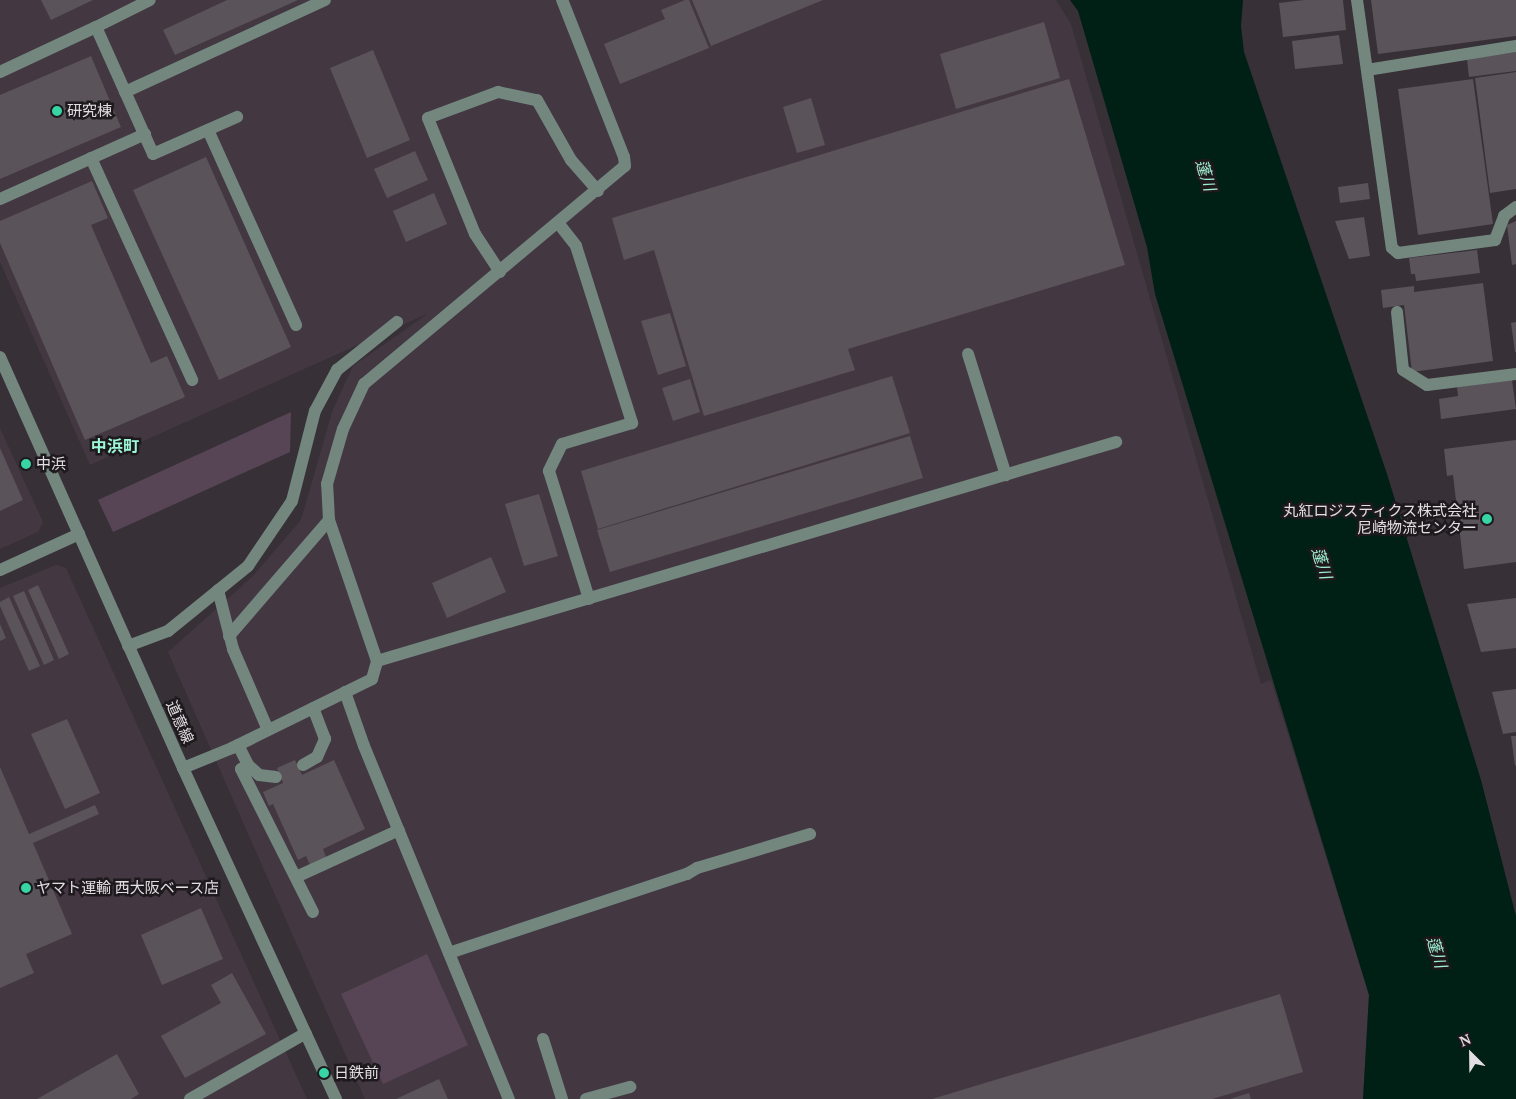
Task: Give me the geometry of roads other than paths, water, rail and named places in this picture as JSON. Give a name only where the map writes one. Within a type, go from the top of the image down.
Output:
[{"type":"street","points":[[0,72],[150,0]]},
{"type":"street","points":[[126,92],[326,0]]},
{"type":"street","points":[[182,768],[238,745],[372,679],[377,662],[329,520],[327,484],[343,429],[364,384],[622,171],[624,157],[562,0]]},
{"type":"street","points":[[1357,0],[1392,248],[1398,254],[1495,240],[1504,216],[1516,207]]},
{"type":"street","points":[[96,27],[154,154],[237,117]]},
{"type":"street","points":[[1367,70],[1516,46]]},
{"type":"street","points":[[500,272],[475,234],[428,118],[498,92],[537,100],[571,160],[598,191]]},
{"type":"street","points":[[208,130],[296,326]]},
{"type":"street","points":[[0,199],[145,134]]},
{"type":"street","points":[[91,158],[192,380]]},
{"type":"street","points":[[559,224],[576,246],[632,423],[562,444],[549,471],[589,599]]},
{"type":"street","points":[[1397,312],[1403,370],[1427,385],[1516,374]]},
{"type":"street","points":[[128,646],[168,631],[248,566],[292,501],[315,411],[337,370],[396,322]]},
{"type":"street","points":[[968,354],[1006,475]]},
{"type":"street","name":"道意線","points":[[0,357],[182,768],[336,1099]]},
{"type":"street","points":[[377,662],[1116,442]]},
{"type":"street","points":[[229,636],[329,520]]},
{"type":"street","points":[[0,570],[79,534]]},
{"type":"street","points":[[218,590],[229,636],[268,730]]},
{"type":"street","points":[[345,692],[509,1099]]},
{"type":"street","points":[[303,765],[317,757],[325,740],[313,708]]},
{"type":"street","points":[[238,745],[248,765],[259,775],[276,777]]},
{"type":"street","points":[[248,765],[241,769],[313,912]]},
{"type":"street","points":[[296,878],[399,830]]},
{"type":"street","points":[[449,953],[687,874],[696,868],[810,834]]},
{"type":"street","points":[[190,1099],[306,1033]]},
{"type":"street","points":[[543,1039],[562,1099]]},
{"type":"street","points":[[586,1099],[630,1087]]},
{"type":"water","name":"蓬川","points":[[1070,0],[1243,0],[1241,26],[1244,52],[1387,474],[1481,780],[1516,916],[1516,1099],[1363,1099],[1369,995],[1155,294],[1147,247],[1078,11]]},
{"type":"place","name":"研究棟","points":[[57,111]]},
{"type":"place","name":"中浜","points":[[26,464]]},
{"type":"place","name":"丸紅ロジスティクス株式会社 尼崎物流センター","points":[[1487,519]]},
{"type":"place","name":"ヤマト運輸 西大阪ベース店","points":[[26,888]]},
{"type":"place","name":"日鉄前","points":[[324,1073]]},
{"type":"district","name":"中浜町","points":[[115,446]]}]
